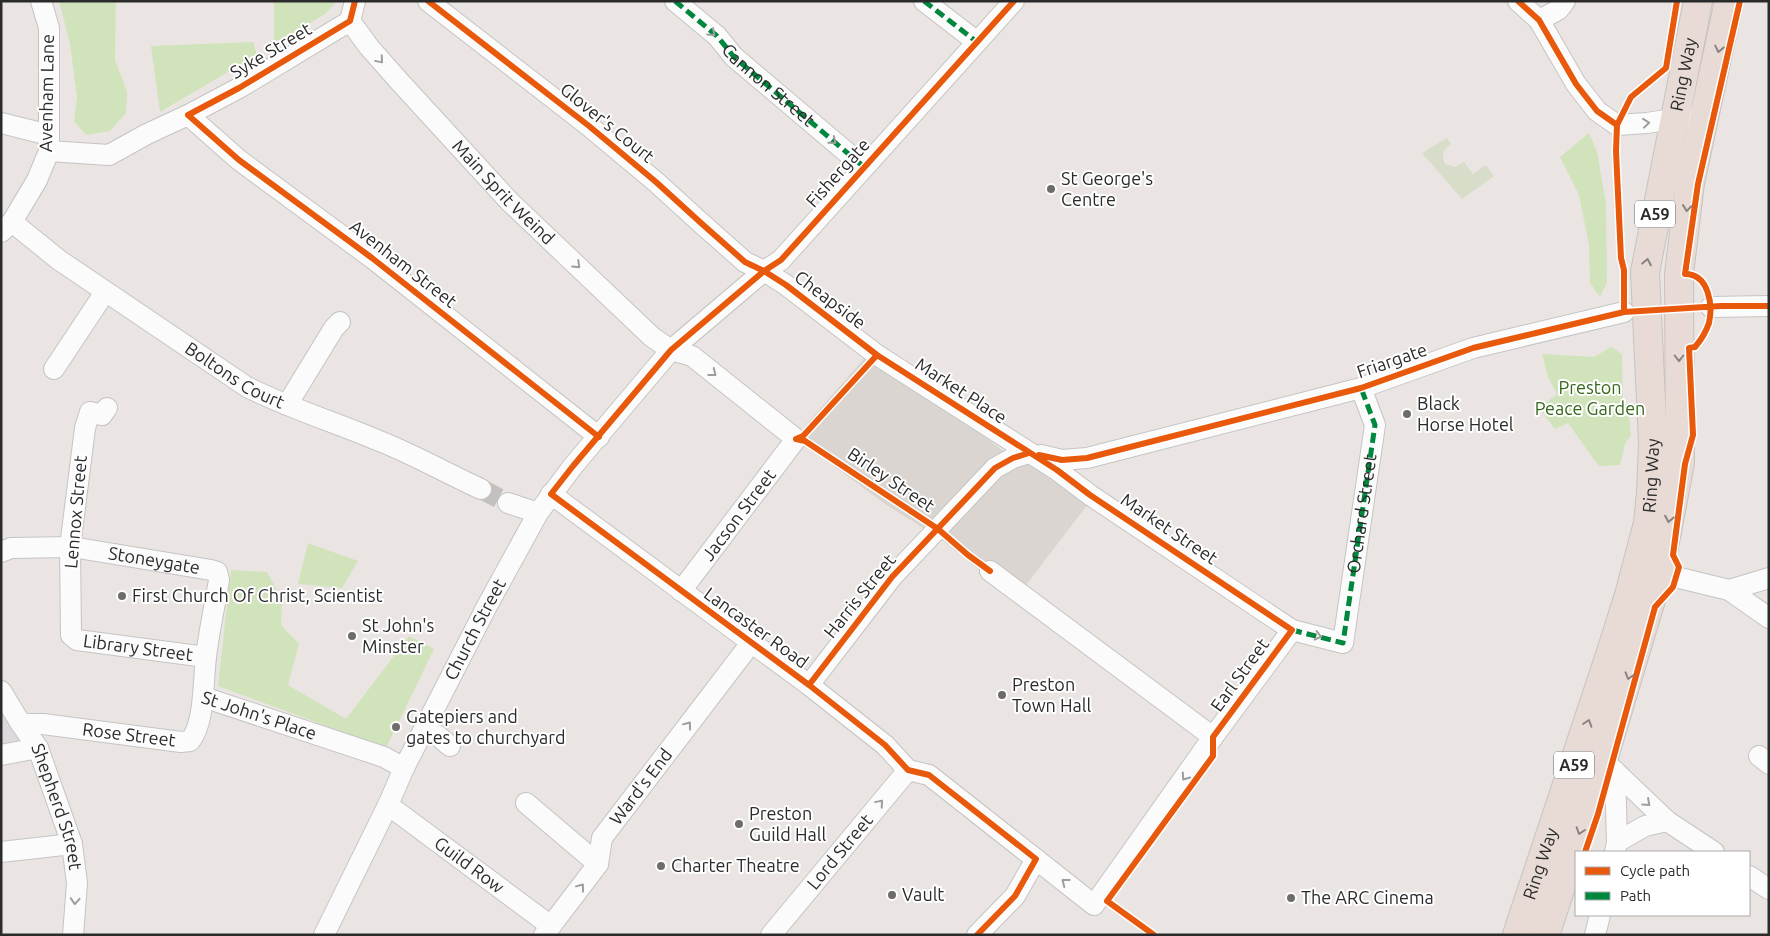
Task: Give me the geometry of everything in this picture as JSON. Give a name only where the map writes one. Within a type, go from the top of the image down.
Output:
[{"type":"highway","name":"Ring Way","points":[[1517,935],[1610,658],[1648,523],[1652,493],[1653,443],[1645,272],[1698,1]]},
{"type":"highway","name":"Ring Way","points":[[1577,851],[1609,766],[1659,573],[1680,463],[1679,274],[1690,183],[1729,1]]},
{"type":"highway","name":"Ring Way","points":[[1545,935],[1575,856]]},
{"type":"street","name":"Avenham Lane","points":[[7,227],[37,180],[49,143],[49,28],[41,1]]},
{"type":"street","points":[[350,21],[355,1]]},
{"type":"street","name":"Glover's Court","points":[[428,1],[596,132],[656,182],[700,224],[745,262],[764,271]]},
{"type":"street","name":"Cannon Street","points":[[675,1],[717,36],[734,57],[864,167]]},
{"type":"street","points":[[924,1],[970,37]]},
{"type":"street","name":"Fishergate","points":[[671,350],[764,271],[781,260],[864,167],[970,37],[1014,1]]},
{"type":"street","points":[[1518,1],[1538,20],[1576,84],[1597,111],[1617,125],[1705,116]]},
{"type":"street","points":[[1538,20],[1558,10],[1565,1]]},
{"type":"street","name":"Syke Street","points":[[1,123],[49,143],[110,154],[239,88],[350,21]]},
{"type":"street","name":"Main Sprit Weind","points":[[350,21],[398,81],[510,200],[652,337],[671,350]]},
{"type":"street","name":"Avenham Street","points":[[188,115],[239,160],[372,258],[599,437]]},
{"type":"street","name":"Boltons Court","points":[[7,227],[246,386],[276,401],[407,453],[481,489]]},
{"type":"street","name":"Cheapside","points":[[764,271],[786,285],[877,355]]},
{"type":"street","points":[[54,369],[105,292]]},
{"type":"street","points":[[1712,307],[1769,306]]},
{"type":"street","name":"Friargate","points":[[1029,453],[1062,460],[1087,458],[1361,388],[1473,348],[1624,312]]},
{"type":"street","points":[[287,404],[334,328],[340,322]]},
{"type":"street","name":"Church Street","points":[[324,935],[388,805],[404,768],[487,606],[538,513],[573,466],[671,350]]},
{"type":"street","name":"Jacson Street","points":[[671,350],[692,356],[796,439],[681,591]]},
{"type":"street","name":"Market Place","points":[[877,355],[1029,453]]},
{"type":"street","name":"Orchard Street","points":[[1343,643],[1375,425],[1361,388]]},
{"type":"street","name":"Lennox Street","points":[[71,635],[70,547],[85,428],[90,412],[102,416],[107,408]]},
{"type":"street","name":"Market Street","points":[[1029,453],[1292,630],[1343,643]]},
{"type":"street","name":"Harris Street","points":[[809,685],[892,577],[995,468],[1013,458],[1029,453]]},
{"type":"street","name":"Lancaster Road","points":[[551,494],[809,685],[885,745],[908,770]]},
{"type":"street","points":[[508,503],[538,513]]},
{"type":"street","name":"Stoneygate","points":[[1,552],[11,548],[70,547],[217,572]]},
{"type":"street","points":[[990,571],[1213,738]]},
{"type":"street","name":"St John's Place","points":[[217,572],[219,580],[206,657],[203,697],[384,757],[404,768]]},
{"type":"street","points":[[1659,573],[1729,590],[1769,618]]},
{"type":"street","points":[[1729,590],[1769,578]]},
{"type":"street","name":"Earl Street","points":[[1036,859],[1094,905],[1292,630]]},
{"type":"street","name":"Library Street","points":[[71,635],[77,640],[206,657]]},
{"type":"street","name":"Ward's End","points":[[547,930],[598,864],[602,838],[751,643]]},
{"type":"street","name":"Shepherd Street","points":[[1,691],[38,748],[72,844],[77,884],[73,935]]},
{"type":"street","name":"Rose Street","points":[[21,724],[43,724],[180,742],[190,741],[196,734],[203,697]]},
{"type":"street","points":[[426,726],[450,746]]},
{"type":"street","points":[[1,755],[38,748]]},
{"type":"street","points":[[1609,766],[1667,821],[1712,851]]},
{"type":"street","points":[[1609,766],[1616,847]]},
{"type":"street","points":[[908,770],[929,775],[1036,859],[1015,896],[977,935]]},
{"type":"street","name":"Lord Street","points":[[771,935],[908,770]]},
{"type":"street","points":[[526,803],[598,864]]},
{"type":"street","name":"Guild Row","points":[[388,805],[547,930]]},
{"type":"street","points":[[1616,847],[1645,826],[1667,821]]},
{"type":"street","points":[[1,852],[72,844]]},
{"type":"street","points":[[1750,877],[1769,889]]},
{"type":"street","points":[[1596,935],[1600,916]]},
{"type":"shaded area","points":[[869,353],[1013,458],[1052,475],[1088,504],[1026,585],[997,565],[986,575],[942,540],[885,504],[803,443],[804,427]]},
{"type":"shaded area","points":[[1,704],[21,743],[1,747]]},
{"type":"green space","points":[[59,1],[116,1],[115,60],[127,92],[126,113],[110,131],[86,135],[74,121],[77,97],[70,44]]},
{"type":"green space","points":[[274,1],[337,1],[325,14],[275,44]]},
{"type":"green space","points":[[253,42],[257,55],[160,112],[151,46]]},
{"type":"green space","points":[[1589,133],[1597,152],[1606,204],[1607,282],[1600,297],[1590,283],[1589,245],[1579,195],[1560,157]]},
{"type":"green space","points":[[1447,138],[1451,144],[1444,152],[1445,164],[1455,167],[1464,162],[1473,174],[1486,165],[1494,176],[1462,199],[1422,153]]},
{"type":"green space","name":"Preston Peace Garden","points":[[1611,347],[1622,354],[1623,410],[1629,416],[1631,435],[1625,444],[1620,465],[1601,466],[1598,465],[1568,423],[1555,429],[1539,408],[1557,394],[1548,377],[1542,354],[1594,357]]},
{"type":"green space","points":[[308,543],[358,561],[342,588],[298,584]]},
{"type":"green space","points":[[231,570],[267,572],[282,600],[281,625],[299,644],[288,685],[346,719],[409,636],[434,649],[386,748],[218,686]]},
{"type":"tunnel","points":[[481,489],[508,503]]},
{"type":"marked path","points":[[675,1],[717,36],[734,57],[864,167]]},
{"type":"marked path","points":[[924,1],[977,42]]},
{"type":"marked path","points":[[1292,630],[1343,643],[1375,425],[1361,388]]},
{"type":"cycle path","points":[[355,1],[350,21],[239,88],[188,115],[239,160],[372,258],[599,437]]},
{"type":"cycle path","points":[[428,1],[589,126],[656,182],[745,262],[786,285],[877,355],[1057,470],[1090,495],[1292,630],[1213,737],[1213,756],[1107,901],[1154,935]]},
{"type":"cycle path","points":[[977,935],[1015,896],[1036,859],[929,775],[908,770],[885,745],[809,685],[551,494],[671,350],[764,271],[781,260],[1014,1]]},
{"type":"cycle path","points":[[1518,1],[1539,20],[1576,84],[1597,111],[1617,125]]},
{"type":"cycle path","points":[[1624,312],[1624,270],[1621,258],[1616,151],[1617,125],[1631,97],[1666,68],[1677,1]]},
{"type":"cycle path","points":[[1585,851],[1598,814],[1655,607],[1673,587],[1679,567],[1673,555],[1685,464],[1693,435],[1689,348],[1695,347],[1705,333],[1710,316],[1708,292],[1704,285],[1693,275],[1685,274],[1698,184],[1740,1]]},
{"type":"cycle path","points":[[1039,455],[1062,460],[1087,458],[1361,388],[1473,348],[1624,312],[1721,306],[1769,306]]},
{"type":"cycle path","points":[[796,439],[803,436],[877,355]]},
{"type":"cycle path","name":"Birley Street","points":[[796,439],[805,441],[938,529],[990,571]]},
{"type":"cycle path","points":[[809,685],[892,577],[995,468],[1013,458],[1029,453]]},
{"type":"place","name":"St George's Centre","points":[[1051,189]]},
{"type":"place","name":"Black Horse Hotel","points":[[1407,414]]},
{"type":"place","name":"First Church Of Christ, Scientist","points":[[122,596]]},
{"type":"place","name":"St John's Minster","points":[[352,636]]},
{"type":"place","name":"Preston Town Hall","points":[[1002,695]]},
{"type":"place","name":"Gatepiers and gates to churchyard","points":[[396,727]]},
{"type":"place","name":"Preston Guild Hall","points":[[739,824]]},
{"type":"place","name":"Charter Theatre","points":[[661,866]]},
{"type":"place","name":"Vault","points":[[892,895]]},
{"type":"place","name":"The ARC Cinema","points":[[1291,898]]}]
